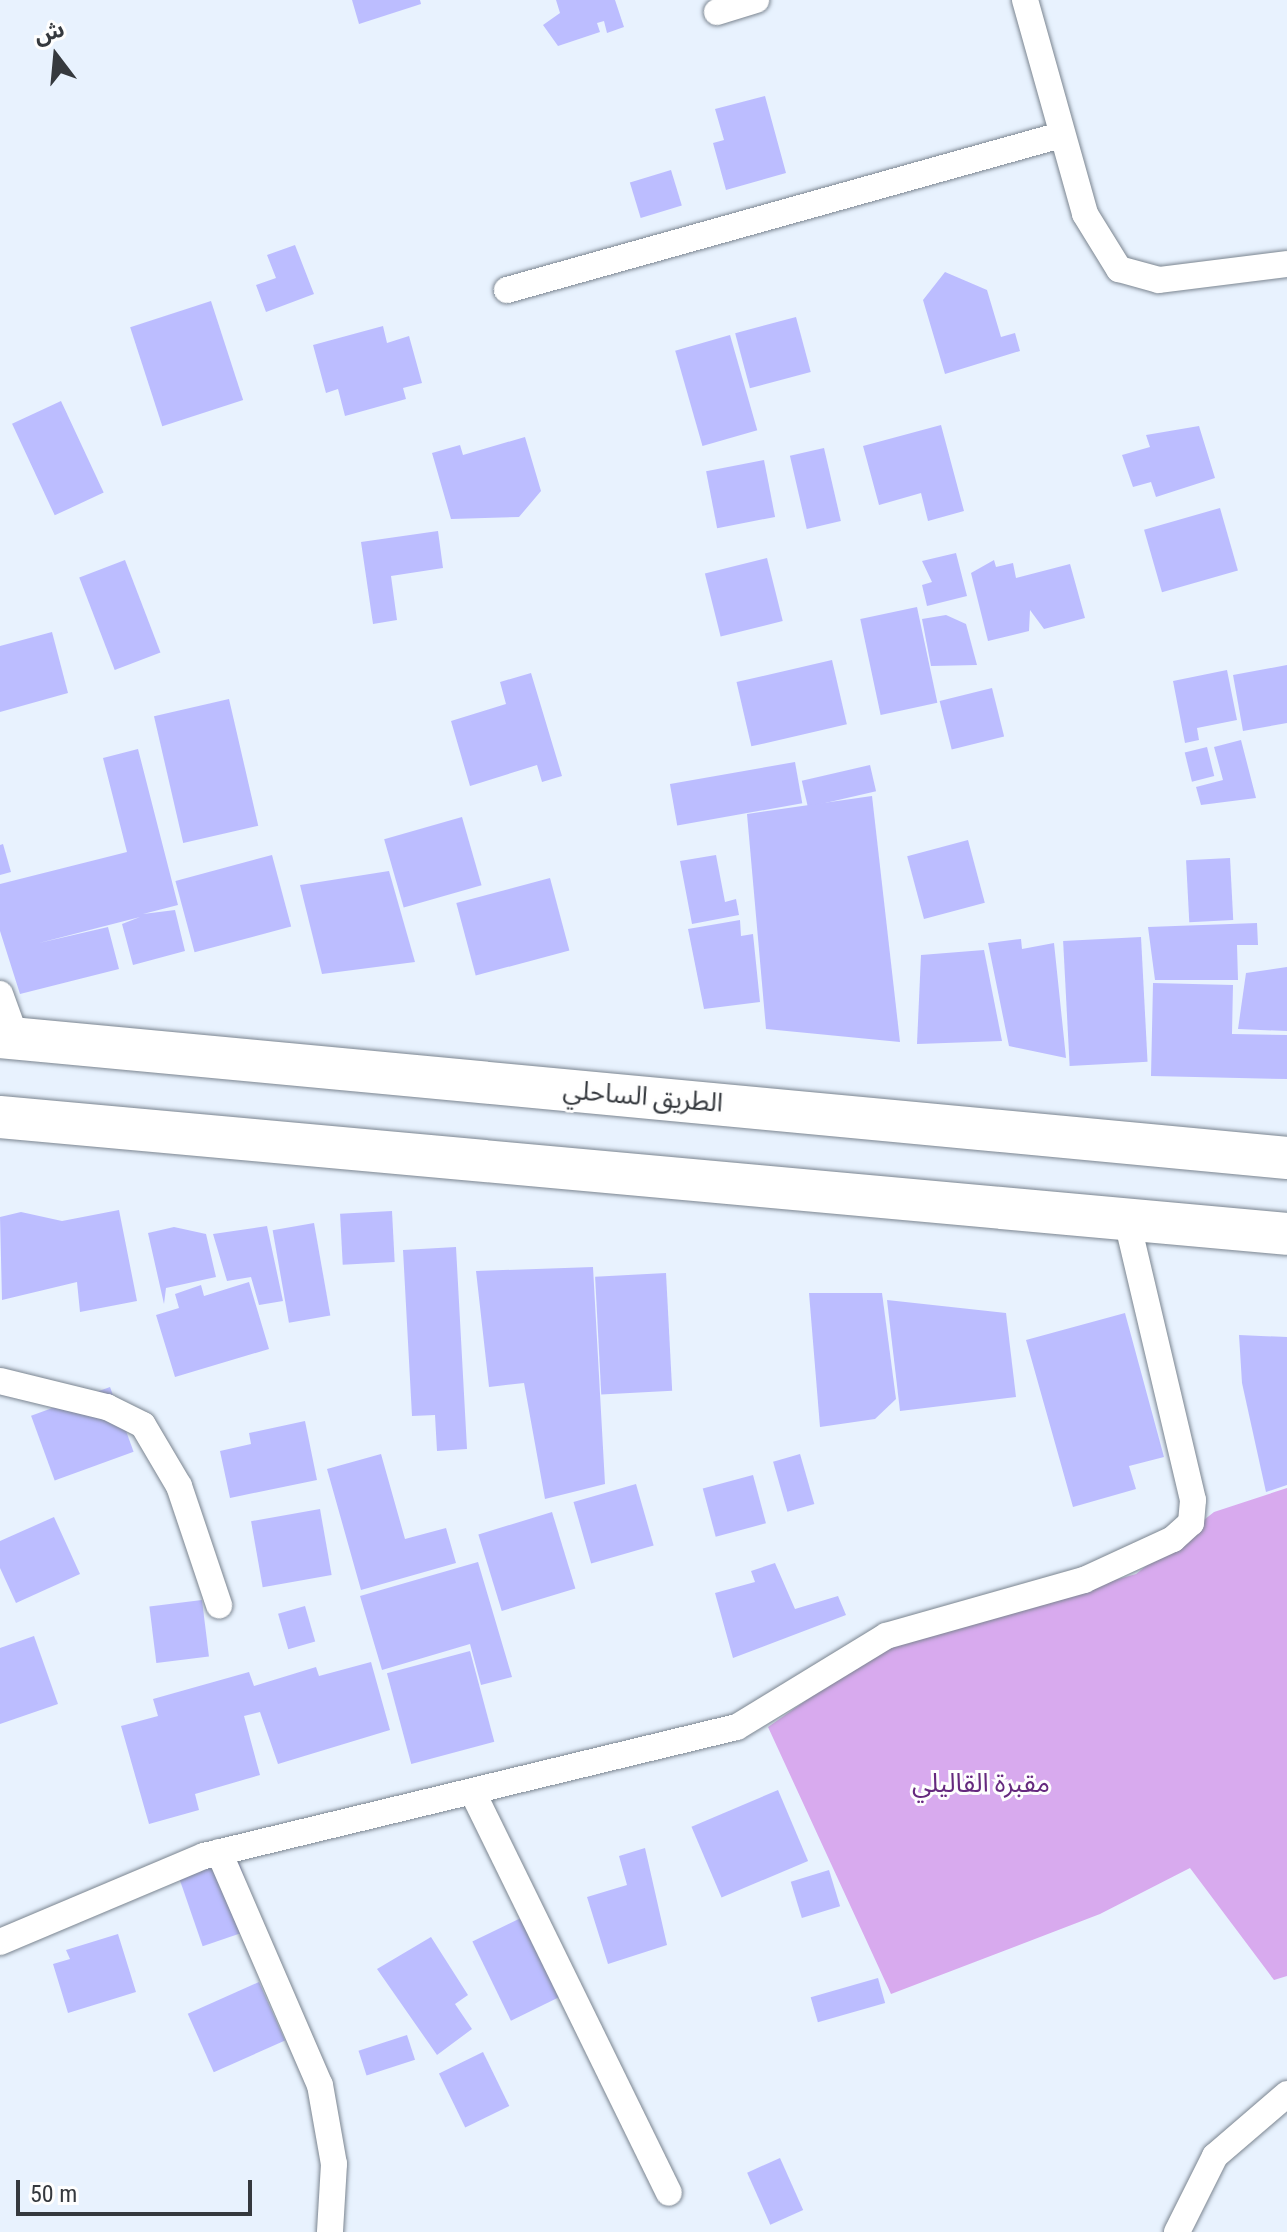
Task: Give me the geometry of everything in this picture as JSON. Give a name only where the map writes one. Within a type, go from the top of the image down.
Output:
[{"type":"highway","name":"الطريق الساحلي","points":[[8,1037],[1287,1158]]},
{"type":"highway","points":[[0,1117],[1287,1234]]},
{"type":"street","points":[[717,12],[756,0]]},
{"type":"street","points":[[1025,0],[1085,214],[1119,269],[1159,280],[1287,264]]},
{"type":"street","points":[[507,290],[1061,135]]},
{"type":"street","points":[[0,994],[8,1037]]},
{"type":"street","points":[[0,1942],[219,1852],[737,1727],[886,1636],[1084,1580],[1185,1531],[1193,1500],[1127,1221]]},
{"type":"street","points":[[0,1381],[107,1407],[143,1425],[179,1486],[219,1605]]},
{"type":"street","points":[[473,1793],[669,2193]]},
{"type":"street","points":[[219,1852],[320,2085],[334,2164],[330,2232]]},
{"type":"street","points":[[1177,2232],[1215,2156],[1287,2094]]},
{"type":"green space","name":"مقبرة القاليلي","points":[[1287,1488],[1287,1976],[1274,1980],[1190,1868],[1100,1914],[891,1994],[768,1727],[884,1646],[1136,1574],[1214,1512]]},
{"type":"building","points":[[352,0],[420,0],[421,4],[359,24]]},
{"type":"building","points":[[556,0],[615,0],[624,27],[607,33],[604,21],[597,23],[600,32],[558,46],[543,25],[560,13]]},
{"type":"building","points":[[765,96],[786,173],[726,190],[713,143],[724,140],[715,109]]},
{"type":"building","points":[[671,170],[682,205],[641,218],[630,183]]},
{"type":"building","points":[[295,245],[314,294],[266,312],[256,285],[276,278],[267,255]]},
{"type":"building","points":[[945,272],[987,290],[1001,337],[1015,333],[1020,351],[945,374],[923,300]]},
{"type":"building","points":[[211,301],[243,400],[162,426],[130,327]]},
{"type":"building","points":[[796,317],[811,372],[750,388],[735,333]]},
{"type":"building","points":[[383,326],[387,343],[409,336],[422,383],[403,388],[406,399],[345,416],[338,389],[326,393],[313,345]]},
{"type":"building","points":[[730,335],[757,430],[702,446],[675,351]]},
{"type":"building","points":[[61,401],[104,493],[55,515],[12,424]]},
{"type":"building","points":[[941,425],[964,511],[928,521],[921,493],[879,505],[863,446]]},
{"type":"building","points":[[1199,426],[1215,478],[1156,497],[1151,482],[1133,487],[1122,455],[1150,447],[1146,435]]},
{"type":"building","points":[[525,437],[541,491],[519,517],[451,519],[432,453],[460,445],[463,455]]},
{"type":"building","points":[[824,448],[841,521],[807,529],[790,456]]},
{"type":"building","points":[[764,460],[775,517],[717,528],[706,471]]},
{"type":"building","points":[[1220,508],[1238,570],[1162,592],[1144,530]]},
{"type":"building","points":[[438,531],[443,568],[391,576],[397,620],[373,624],[361,542]]},
{"type":"building","points":[[956,553],[967,596],[927,606],[922,585],[932,582],[922,561]]},
{"type":"building","points":[[767,558],[783,621],[721,637],[705,573]]},
{"type":"building","points":[[125,560],[160,652],[115,670],[79,578]]},
{"type":"building","points":[[994,560],[996,567],[1013,563],[1016,578],[1070,564],[1085,618],[1044,629],[1030,610],[1029,631],[988,641],[971,573]]},
{"type":"building","points":[[917,607],[937,703],[881,715],[860,619]]},
{"type":"building","points":[[946,615],[966,624],[977,665],[931,666],[922,619]]},
{"type":"building","points":[[52,632],[68,693],[0,712],[0,646]]},
{"type":"building","points":[[832,660],[847,724],[751,746],[737,682]]},
{"type":"building","points":[[1287,665],[1287,723],[1243,731],[1233,675]]},
{"type":"building","points":[[1227,670],[1237,720],[1197,728],[1199,740],[1185,743],[1173,681]]},
{"type":"building","points":[[531,673],[562,776],[542,782],[537,765],[470,786],[451,721],[506,704],[500,682]]},
{"type":"building","points":[[992,688],[1004,737],[952,750],[940,701]]},
{"type":"building","points":[[229,699],[258,826],[183,843],[154,716]]},
{"type":"building","points":[[1241,740],[1256,798],[1201,805],[1196,787],[1223,780],[1214,747]]},
{"type":"building","points":[[1207,747],[1214,776],[1192,782],[1185,753]]},
{"type":"building","points":[[138,749],[178,905],[143,914],[175,910],[185,951],[133,965],[122,924],[140,917],[39,943],[108,927],[119,969],[20,994],[0,931],[0,884],[127,852],[103,758]]},
{"type":"building","points":[[795,762],[802,803],[677,825],[670,784]]},
{"type":"building","points":[[870,765],[876,791],[808,807],[802,781]]},
{"type":"building","points":[[872,796],[900,1042],[766,1029],[747,814]]},
{"type":"building","points":[[462,817],[482,885],[404,908],[384,839]]},
{"type":"building","points":[[968,840],[985,903],[924,919],[907,856]]},
{"type":"building","points":[[3,844],[11,872],[0,875],[0,845]]},
{"type":"building","points":[[272,855],[291,926],[195,952],[175,881]]},
{"type":"building","points":[[716,855],[725,902],[736,899],[739,915],[692,924],[680,861]]},
{"type":"building","points":[[1230,858],[1233,920],[1189,922],[1186,860]]},
{"type":"building","points":[[389,871],[415,962],[322,974],[300,885]]},
{"type":"building","points":[[550,878],[569,950],[476,976],[456,903]]},
{"type":"building","points":[[740,920],[741,936],[753,934],[760,1002],[704,1009],[688,929]]},
{"type":"building","points":[[1257,923],[1258,945],[1237,945],[1238,980],[1155,980],[1148,927]]},
{"type":"building","points":[[1141,937],[1148,1062],[1070,1066],[1063,941]]},
{"type":"building","points":[[1021,939],[1022,949],[1054,943],[1066,1058],[1009,1046],[988,943]]},
{"type":"building","points":[[984,950],[1002,1041],[917,1044],[921,955]]},
{"type":"building","points":[[1287,967],[1287,1031],[1238,1029],[1246,973]]},
{"type":"building","points":[[1153,983],[1233,985],[1232,1034],[1287,1035],[1287,1079],[1151,1076]]},
{"type":"building","points":[[119,1210],[137,1301],[80,1312],[77,1282],[2,1300],[0,1217],[21,1212],[62,1221]]},
{"type":"building","points":[[392,1211],[395,1262],[343,1265],[340,1214]]},
{"type":"building","points":[[314,1223],[330,1316],[289,1323],[273,1230]]},
{"type":"building","points":[[267,1226],[283,1301],[259,1305],[251,1277],[227,1281],[213,1234]]},
{"type":"building","points":[[174,1227],[206,1234],[216,1277],[166,1288],[164,1304],[148,1233]]},
{"type":"building","points":[[456,1247],[467,1449],[437,1451],[435,1415],[412,1416],[403,1250]]},
{"type":"building","points":[[593,1267],[605,1484],[545,1499],[524,1383],[489,1387],[476,1271]]},
{"type":"building","points":[[666,1273],[672,1391],[601,1395],[595,1277]]},
{"type":"building","points":[[249,1282],[269,1349],[175,1377],[156,1315],[179,1308],[175,1294],[201,1285],[204,1296]]},
{"type":"building","points":[[809,1293],[882,1293],[896,1399],[875,1419],[820,1427]]},
{"type":"building","points":[[887,1300],[1006,1313],[1016,1397],[900,1411]]},
{"type":"building","points":[[1125,1313],[1164,1457],[1129,1466],[1136,1489],[1073,1507],[1026,1340]]},
{"type":"building","points":[[1239,1335],[1287,1337],[1287,1485],[1266,1492],[1242,1383]]},
{"type":"building","points":[[110,1387],[134,1452],[55,1481],[31,1416]]},
{"type":"building","points":[[305,1421],[317,1480],[230,1498],[220,1451],[251,1444],[249,1433]]},
{"type":"building","points":[[381,1454],[405,1539],[446,1528],[456,1563],[361,1590],[327,1469]]},
{"type":"building","points":[[800,1454],[814,1504],[787,1512],[773,1462]]},
{"type":"building","points":[[753,1475],[766,1523],[716,1537],[703,1488]]},
{"type":"building","points":[[636,1484],[654,1546],[591,1563],[574,1502]]},
{"type":"building","points":[[320,1509],[332,1575],[263,1587],[251,1521]]},
{"type":"building","points":[[552,1512],[575,1589],[502,1611],[478,1535]]},
{"type":"building","points":[[54,1517],[80,1574],[16,1603],[0,1568],[0,1541]]},
{"type":"building","points":[[478,1562],[512,1677],[481,1685],[470,1644],[382,1670],[360,1596]]},
{"type":"building","points":[[775,1563],[795,1609],[838,1596],[846,1615],[733,1658],[715,1593],[755,1582],[751,1571]]},
{"type":"building","points":[[202,1600],[209,1657],[156,1663],[149,1606]]},
{"type":"building","points":[[305,1606],[315,1642],[288,1649],[278,1614]]},
{"type":"building","points":[[34,1636],[58,1704],[0,1724],[0,1648]]},
{"type":"building","points":[[470,1651],[494,1742],[411,1764],[387,1673]]},
{"type":"building","points":[[371,1662],[390,1730],[278,1764],[260,1712],[244,1716],[260,1775],[195,1794],[199,1810],[149,1824],[121,1726],[158,1716],[153,1699],[249,1672],[254,1686],[316,1667],[319,1676]]},
{"type":"building","points":[[778,1790],[808,1861],[722,1898],[691,1827]]},
{"type":"building","points":[[232,1841],[261,1926],[203,1946],[173,1861]]},
{"type":"building","points":[[645,1848],[667,1945],[608,1964],[587,1897],[627,1885],[619,1856]]},
{"type":"building","points":[[829,1870],[840,1906],[802,1918],[791,1882]]},
{"type":"building","points":[[529,1914],[568,1993],[511,2021],[472,1942]]},
{"type":"building","points":[[118,1934],[136,1992],[68,2013],[53,1964],[70,1959],[66,1950]]},
{"type":"building","points":[[431,1937],[468,1995],[455,2004],[472,2029],[437,2055],[377,1969]]},
{"type":"building","points":[[878,1978],[885,2003],[818,2022],[811,1997]]},
{"type":"building","points":[[259,1982],[285,2040],[214,2072],[188,2014]]},
{"type":"building","points":[[407,2035],[415,2060],[367,2075],[358,2051]]},
{"type":"building","points":[[483,2052],[509,2106],[465,2127],[439,2073]]},
{"type":"building","points":[[780,2158],[803,2210],[770,2225],[747,2173]]}]
